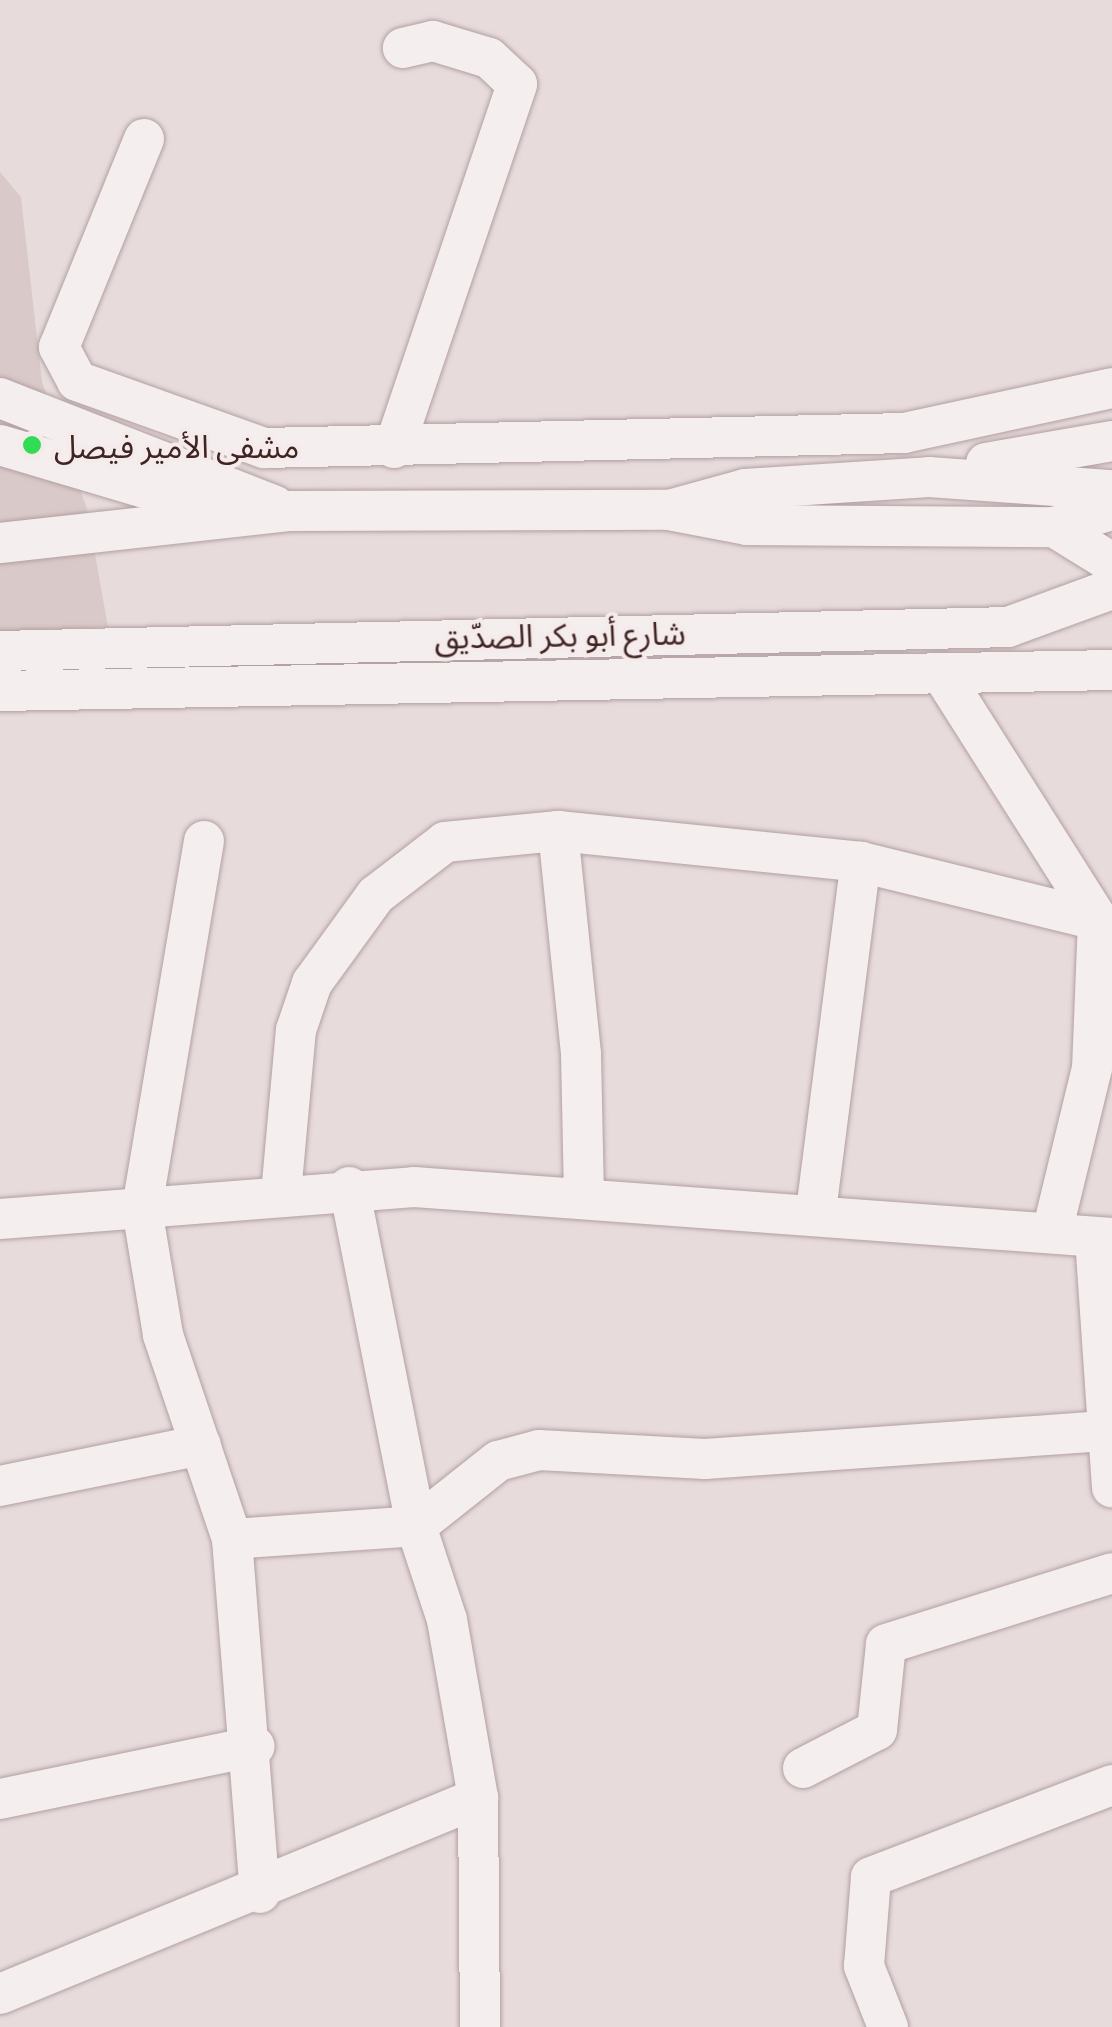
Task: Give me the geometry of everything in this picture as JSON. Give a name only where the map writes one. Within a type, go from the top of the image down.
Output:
[{"type":"street","points":[[394,448],[517,84],[489,58],[433,41],[403,48]]},
{"type":"street","points":[[144,139],[59,347],[77,381],[264,448],[904,434],[1112,388]]},
{"type":"street","points":[[0,398],[288,511]]},
{"type":"street","points":[[669,510],[745,489],[929,477],[1112,440]]},
{"type":"street","points":[[0,445],[233,514]]},
{"type":"street","points":[[929,477],[1112,490]]},
{"type":"street","points":[[0,543],[233,514],[288,511],[669,510],[746,525],[1054,527],[1112,510]]},
{"type":"street","points":[[1054,527],[1112,563]]},
{"type":"street","name":"شارع أبو بكر الصدّيق","points":[[0,650],[1008,627],[1112,589]]},
{"type":"street","name":"شارع أبو بكر الصدّيق","points":[[0,691],[1112,670]]},
{"type":"street","points":[[942,674],[1098,920],[1092,1068],[1052,1232]]},
{"type":"street","points":[[281,1194],[296,1030],[336,939],[445,842],[558,831],[861,862],[1098,920]]},
{"type":"street","points":[[558,831],[581,1054],[584,1194]]},
{"type":"street","points":[[204,842],[142,1209],[163,1335],[232,1539],[255,1746],[260,1893]]},
{"type":"street","points":[[816,1211],[861,862]]},
{"type":"street","points":[[348,1187],[416,1526],[448,1620],[478,1798],[480,2027]]},
{"type":"street","points":[[0,1219],[142,1209],[348,1187],[584,1194],[1104,1238],[1112,1487]]},
{"type":"street","points":[[232,1539],[416,1526],[498,1461],[539,1450],[705,1459],[1108,1431]]},
{"type":"street","points":[[0,1486],[201,1446]]},
{"type":"street","points":[[804,1768],[877,1730],[886,1644],[1112,1573]]},
{"type":"street","points":[[0,1799],[255,1746]]},
{"type":"street","points":[[888,2027],[864,1966],[871,1877],[1112,1785]]},
{"type":"street","points":[[0,1994],[260,1893],[478,1798]]},
{"type":"shaded area","name":"مشفى الأمير فيصل","points":[[0,172],[21,197],[42,382],[87,509],[108,627],[0,632]]},
{"type":"place","name":"مشفى الأمير فيصل","points":[[32,445]]}]
